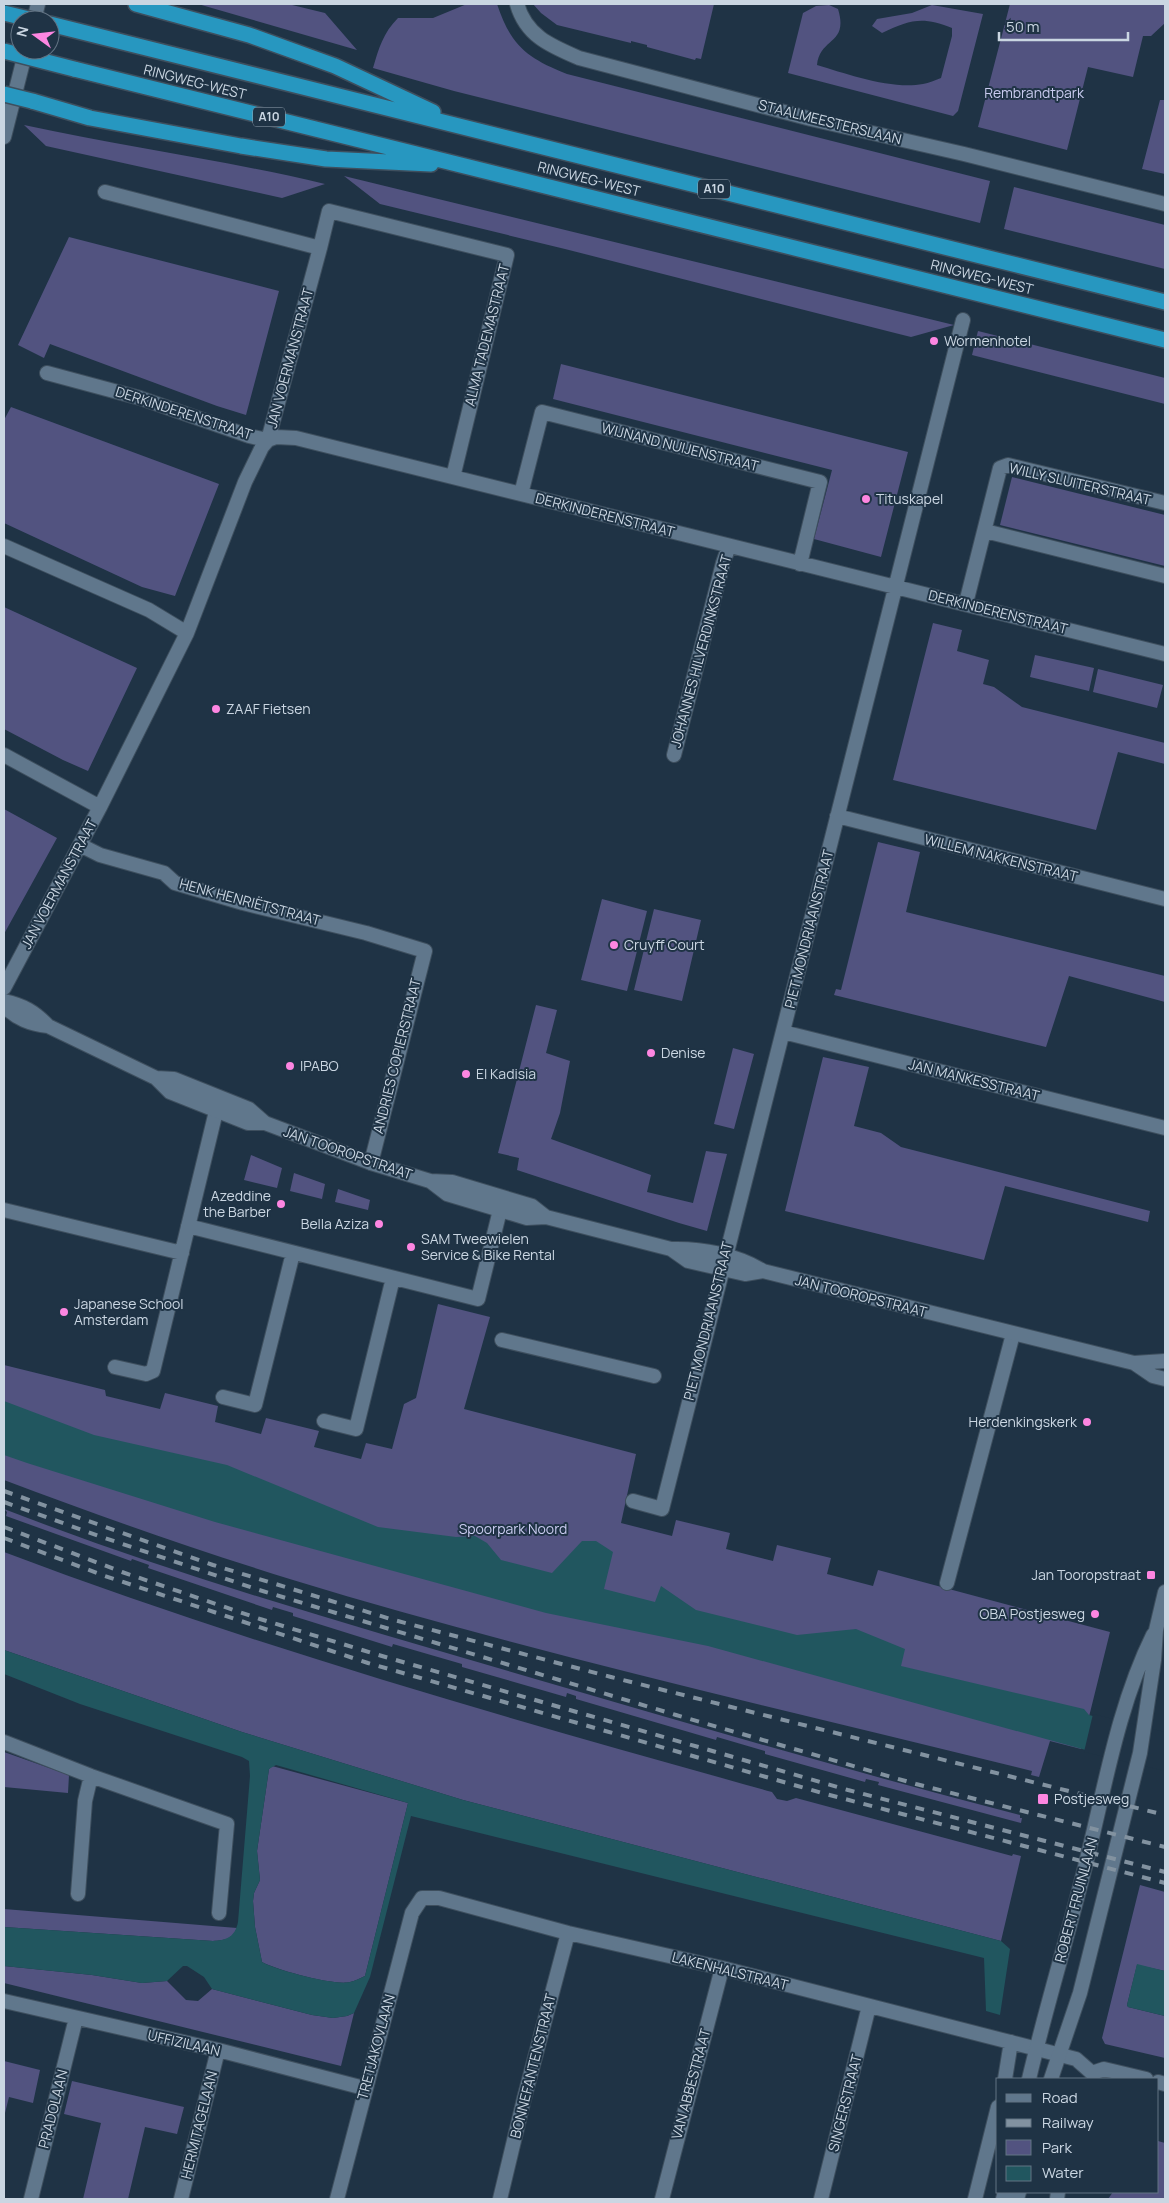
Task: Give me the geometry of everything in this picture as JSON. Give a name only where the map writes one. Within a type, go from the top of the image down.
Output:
[{"type":"highway","name":"A10","points":[[136,4],[249,35],[335,66],[464,126]]},
{"type":"highway","name":"RINGWEG-WEST","points":[[60,26],[1165,302]]},
{"type":"highway","name":"RINGWEG-WEST","points":[[4,52],[1165,340]]},
{"type":"highway","name":"A10","points":[[4,94],[90,118],[326,159],[464,165]]},
{"type":"street","name":"STAALMEESTERSLAAN","points":[[517,4],[521,17],[545,44],[579,58],[811,119],[964,154],[1165,204]]},
{"type":"street","points":[[4,137],[23,60]]},
{"type":"street","points":[[105,192],[320,248]]},
{"type":"street","name":"JAN VOERMANSTRAAT","points":[[4,988],[100,807],[187,633],[245,482],[262,447],[268,440],[329,211]]},
{"type":"street","name":"ALMA TADEMASTRAAT","points":[[329,211],[507,255],[453,477]]},
{"type":"street","name":"PIET MONDRIAANSTRAAT","points":[[633,1500],[662,1508],[963,320]]},
{"type":"street","name":"DERKINDERENSTRAAT","points":[[47,373],[140,398],[228,430],[268,440],[276,437],[296,438],[1165,654]]},
{"type":"street","name":"WIJNAND NUIJENSTRAAT","points":[[521,494],[542,412],[820,482],[800,564]]},
{"type":"street","name":"WILLY SLUITERSTRAAT","points":[[966,603],[1000,468],[1008,465],[1165,503]]},
{"type":"street","points":[[985,531],[1165,576]]},
{"type":"street","points":[[4,546],[149,610],[187,633]]},
{"type":"street","name":"JOHANNES HILVERDINKSTRAAT","points":[[674,755],[722,563],[728,546]]},
{"type":"street","name":"JAN VOERMANSTRAAT","points":[[4,755],[100,807]]},
{"type":"street","name":"WILLEM NAKKENSTRAAT","points":[[837,816],[1165,899]]},
{"type":"street","name":"HENK HENRIËTSTRAAT","points":[[80,845],[100,855],[164,873],[175,883],[425,950]]},
{"type":"street","name":"ANDRIES COPIERSTRAAT","points":[[371,1163],[425,950]]},
{"type":"street","name":"JAN TOOROPSTRAAT","points":[[4,1001],[29,1009],[36,1013],[48,1026],[156,1078],[174,1079],[217,1104],[254,1112],[265,1123],[371,1163],[430,1182],[447,1194],[502,1204],[527,1218],[546,1217],[672,1249],[688,1260],[723,1262],[745,1274],[763,1271],[1134,1363],[1165,1362]]},
{"type":"street","name":"JAN TOOROPSTRAAT","points":[[4,1006],[14,1016],[32,1025],[48,1026]]},
{"type":"street","name":"JAN MANKESSTRAAT","points":[[783,1032],[1165,1128]]},
{"type":"street","points":[[115,1367],[146,1374],[153,1371],[217,1104]]},
{"type":"street","points":[[188,1226],[478,1299],[502,1204]]},
{"type":"street","points":[[4,1210],[182,1253]]},
{"type":"street","points":[[223,1397],[255,1405],[293,1253]]},
{"type":"street","points":[[324,1421],[356,1429],[393,1278]]},
{"type":"street","points":[[947,1583],[1013,1334]]},
{"type":"street","points":[[502,1340],[654,1376]]},
{"type":"street","name":"JAN TOOROPSTRAAT","points":[[1134,1363],[1154,1376],[1165,1379]]},
{"type":"street","points":[[1161,1631],[1165,1592]]},
{"type":"street","name":"ROBERT FRUINLAAN","points":[[1029,2078],[1121,1721],[1142,1659],[1161,1631]]},
{"type":"street","name":"ROBERT FRUINLAAN","points":[[1051,2078],[1080,1993],[1136,1770],[1145,1727],[1154,1660],[1161,1631]]},
{"type":"street","points":[[4,1742],[91,1776],[227,1824],[219,1913]]},
{"type":"street","points":[[78,1894],[85,1801],[91,1776]]},
{"type":"street","name":"LAKENHALSTRAAT","points":[[422,1898],[439,1898],[1076,2059],[1089,2076]]},
{"type":"street","name":"TRETJAKOVLAAN","points":[[337,2199],[364,2088],[412,1913],[422,1898]]},
{"type":"street","name":"BONNEFANTENSTRAAT","points":[[500,2199],[568,1932]]},
{"type":"street","name":"VAN ABBESTRAAT","points":[[662,2199],[722,1968]]},
{"type":"street","name":"UFFIZILAAN","points":[[4,2001],[218,2050],[364,2088]]},
{"type":"street","name":"SINGERSTRAAT","points":[[821,2199],[869,2006]]},
{"type":"street","name":"PRADOLAAN","points":[[31,2199],[76,2018]]},
{"type":"street","points":[[1005,2078],[1011,2042]]},
{"type":"street","name":"HERMITAGELAAN","points":[[181,2199],[218,2050]]},
{"type":"street","points":[[1089,2076],[1104,2069],[1142,2078]]},
{"type":"street","points":[[975,2199],[996,2115]]},
{"type":"green space","points":[[198,4],[288,4],[325,13],[357,50]]},
{"type":"green space","points":[[467,4],[497,4],[508,30],[522,49],[541,62],[567,74],[990,181],[980,223],[454,91],[373,68],[385,35],[398,18],[433,18]]},
{"type":"green space","points":[[533,4],[714,4],[701,59],[696,58],[695,60],[647,47],[647,45],[631,41],[631,43],[557,25],[541,13]]},
{"type":"green space","name":"Rembrandtpark","points":[[1010,4],[1165,4],[1165,23],[1151,36],[1143,36],[1133,77],[1088,67],[1067,150],[978,127]]},
{"type":"green space","points":[[829,5],[838,9],[840,29],[819,56],[817,65],[856,77],[898,85],[923,84],[941,78],[952,36],[952,28],[932,22],[916,21],[882,33],[872,26],[877,19],[912,13],[932,5],[983,14],[958,111],[953,116],[788,73],[803,13],[816,6]]},
{"type":"green space","points":[[1160,100],[1165,100],[1165,174],[1142,169]]},
{"type":"green space","points":[[24,125],[287,175],[325,184],[282,198],[46,146]]},
{"type":"green space","points":[[344,176],[954,325],[911,337],[380,204]]},
{"type":"green space","points":[[1014,187],[1165,225],[1165,269],[1004,229]]},
{"type":"green space","points":[[69,237],[279,291],[246,415],[50,344],[44,358],[18,345]]},
{"type":"green space","points":[[978,331],[1165,378],[1165,404],[972,355]]},
{"type":"green space","points":[[561,364],[908,452],[881,557],[814,539],[832,470],[553,399]]},
{"type":"green space","points":[[11,407],[219,484],[175,596],[142,587],[4,523],[4,420]]},
{"type":"green space","points":[[1012,477],[1165,515],[1165,566],[1000,525]]},
{"type":"green space","points":[[4,607],[137,668],[88,771],[4,729]]},
{"type":"green space","points":[[933,623],[962,630],[957,651],[989,660],[983,684],[994,687],[1022,707],[1165,743],[1165,764],[1118,752],[1096,830],[893,780]]},
{"type":"green space","points":[[1035,655],[1094,668],[1089,691],[1030,677]]},
{"type":"green space","points":[[1098,669],[1163,685],[1157,708],[1093,692]]},
{"type":"green space","points":[[4,809],[57,838],[4,934]]},
{"type":"green space","points":[[878,842],[920,852],[906,912],[1165,976],[1165,1002],[1069,976],[1046,1047],[834,995],[836,989],[841,990]]},
{"type":"green space","name":"Cruyff Court","points":[[602,899],[647,911],[627,991],[581,980]]},
{"type":"green space","points":[[654,909],[701,920],[682,1001],[634,990]]},
{"type":"green space","points":[[536,1005],[557,1010],[546,1053],[570,1061],[560,1113],[551,1139],[651,1175],[647,1192],[693,1203],[706,1151],[727,1154],[707,1231],[517,1170],[519,1158],[498,1153]]},
{"type":"green space","points":[[733,1048],[754,1054],[734,1129],[714,1124]]},
{"type":"green space","points":[[823,1057],[869,1067],[854,1126],[881,1133],[901,1147],[1150,1211],[1148,1222],[1005,1186],[984,1260],[785,1211]]},
{"type":"green space","points":[[251,1155],[282,1168],[277,1188],[244,1180]]},
{"type":"green space","points":[[294,1173],[325,1184],[322,1199],[290,1191]]},
{"type":"green space","points":[[338,1189],[370,1200],[368,1210],[335,1202]]},
{"type":"green space","name":"Spoorpark Noord","points":[[438,1304],[490,1317],[464,1409],[636,1454],[621,1523],[672,1536],[676,1520],[730,1533],[726,1549],[773,1561],[777,1545],[831,1558],[827,1574],[873,1586],[878,1570],[1110,1632],[1081,1749],[1050,1741],[1039,1777],[1031,1775],[1032,1771],[568,1657],[384,1607],[184,1545],[4,1480],[4,1365],[105,1390],[106,1396],[160,1409],[165,1393],[218,1406],[215,1422],[261,1434],[266,1418],[319,1431],[314,1447],[361,1459],[366,1443],[392,1449],[404,1404],[416,1398]]},
{"type":"green space","points":[[4,1509],[134,1556],[266,1599],[775,1748],[1020,1815],[1020,1818],[1022,1818],[1021,1823],[878,1785],[879,1782],[866,1779],[865,1782],[765,1754],[765,1751],[717,1737],[716,1740],[576,1699],[576,1696],[567,1693],[566,1697],[462,1667],[462,1664],[393,1644],[392,1647],[293,1616],[293,1613],[273,1607],[272,1610],[148,1568],[149,1565],[132,1559],[131,1561],[6,1516],[7,1512]]},
{"type":"green space","points":[[4,1552],[98,1587],[289,1651],[385,1681],[772,1792],[777,1799],[787,1801],[796,1798],[1012,1856],[1013,1854],[1021,1856],[1001,1941],[463,1800],[242,1732],[4,1650]]},
{"type":"green space","points":[[4,1752],[69,1775],[68,1793],[4,1787]]},
{"type":"green space","points":[[272,1766],[408,1803],[365,1976],[354,1981],[342,1983],[319,1980],[262,1962],[255,1927],[253,1901],[254,1893],[260,1880],[257,1851],[269,1769]]},
{"type":"green space","points":[[1140,1885],[1165,1892],[1165,1971],[1137,1965],[1127,2005],[1128,2007],[1165,2016],[1165,2058],[1105,2044],[1102,2038]]},
{"type":"green space","points":[[4,1909],[237,1928],[230,1937],[224,1940],[213,1941],[4,1927]]},
{"type":"green space","points":[[4,1966],[92,1975],[142,1983],[167,1981],[186,2000],[198,2001],[212,1989],[312,2015],[333,2018],[354,2013],[341,2066],[4,1983]]},
{"type":"green space","points":[[4,2061],[40,2070],[33,2103],[9,2097],[4,2117]]},
{"type":"green space","points":[[72,2081],[184,2107],[177,2134],[145,2127],[128,2199],[83,2199],[101,2123],[64,2114]]},
{"type":"green space","points":[[1159,2141],[1165,2143],[1165,2199],[1108,2199],[1112,2193],[1159,2193]]},
{"type":"water","points":[[4,1401],[94,1435],[227,1465],[378,1527],[456,1537],[475,1536],[487,1543],[501,1560],[552,1573],[582,1541],[596,1541],[613,1552],[604,1589],[655,1602],[661,1586],[696,1610],[797,1635],[856,1629],[905,1649],[901,1666],[1084,1709],[1089,1715],[1120,1723],[1111,1757],[708,1646],[546,1613],[215,1522],[27,1463],[4,1455]]},
{"type":"water","points":[[4,1650],[242,1732],[463,1800],[1001,1941],[1010,1949],[1000,2015],[986,2011],[984,1958],[411,1816],[370,1977],[354,2013],[347,2016],[333,2018],[312,2015],[212,1989],[204,1977],[187,1966],[183,1966],[167,1981],[142,1983],[92,1975],[4,1966],[4,1927],[213,1941],[230,1937],[235,1931],[238,1922],[250,1776],[249,1761],[242,1757],[80,1704],[4,1674]],"holes":[[[276,1765],[408,1803],[365,1976],[350,1982],[332,1982],[292,1973],[262,1962],[255,1927],[253,1901],[254,1893],[260,1880],[257,1851],[269,1769]]]},
{"type":"water","points":[[1137,1964],[1165,1971],[1165,2016],[1128,2007]]},
{"type":"pier","points":[[1093,1714],[1165,1732],[1165,1771],[1084,1752]]},
{"type":"tram line","points":[[4,17],[7,4]]},
{"type":"railway","points":[[4,1491],[213,1565],[394,1620],[611,1677],[1165,1815]]},
{"type":"railway","points":[[4,1502],[256,1589],[676,1715],[916,1784],[1165,1847]]},
{"type":"railway","points":[[4,1527],[122,1572],[260,1619],[382,1656],[848,1790],[1165,1872]]},
{"type":"railway","points":[[4,1538],[105,1576],[368,1663],[822,1793],[1165,1883]]},
{"type":"place","name":"Wormenhotel","points":[[934,341]]},
{"type":"place","name":"Tituskapel","points":[[866,499]]},
{"type":"place","name":"ZAAF Fietsen","points":[[216,709]]},
{"type":"place","name":"Cruyff Court","points":[[614,945]]},
{"type":"place","name":"Denise","points":[[651,1053]]},
{"type":"place","name":"IPABO","points":[[290,1066]]},
{"type":"place","name":"El Kadisia","points":[[466,1074]]},
{"type":"place","name":"Azeddine the Barber","points":[[281,1204]]},
{"type":"place","name":"Bella Aziza","points":[[379,1224]]},
{"type":"place","name":"SAM Tweewielen Service & Bike Rental","points":[[411,1247]]},
{"type":"place","name":"Japanese School Amsterdam","points":[[64,1312]]},
{"type":"place","name":"Herdenkingskerk","points":[[1087,1422]]},
{"type":"place","name":"Jan Tooropstraat","points":[[1151,1575]]},
{"type":"place","name":"OBA Postjesweg","points":[[1095,1614]]},
{"type":"place","name":"Postjesweg","points":[[1043,1799]]}]
